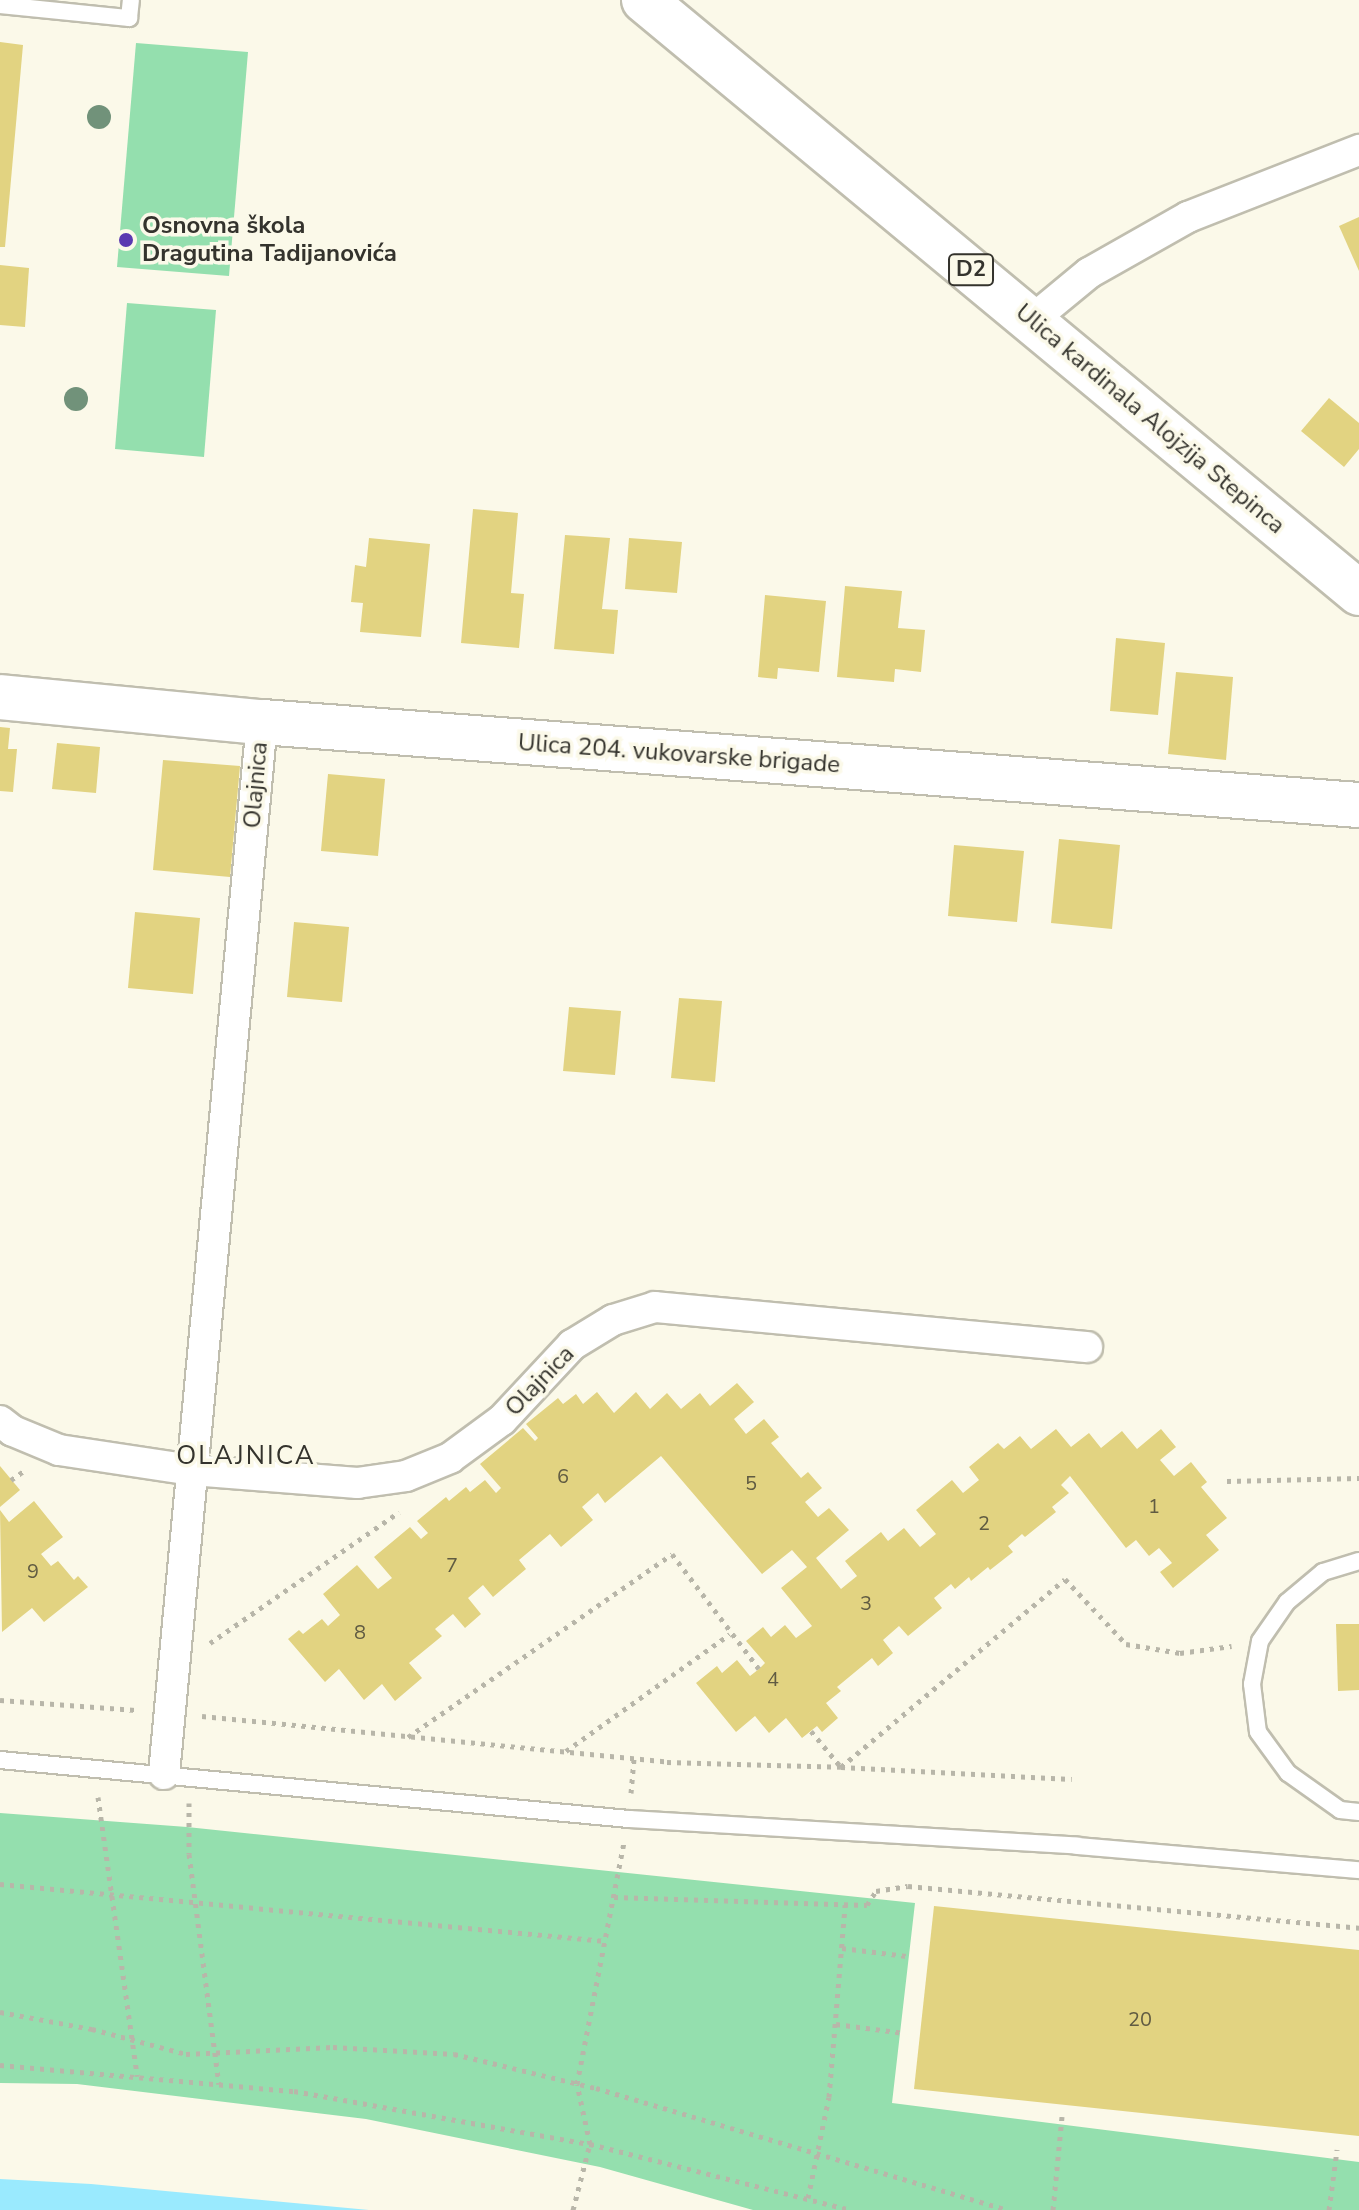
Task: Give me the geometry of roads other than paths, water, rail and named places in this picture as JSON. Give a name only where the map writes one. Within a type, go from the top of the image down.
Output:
[{"type":"street","name":"Ulica kardinala Alojzija Stepinca","points":[[644,0],[1359,593]]},
{"type":"street","points":[[1032,320],[1089,273],[1188,217],[1359,150]]},
{"type":"street","name":"Ulica 204. vukovarske brigade","points":[[0,697],[262,722],[1359,805]]},
{"type":"street","name":"Olajnica","points":[[176,1775],[169,1713],[262,722]]},
{"type":"street","name":"Olajnica","points":[[0,1421],[13,1431],[59,1450],[192,1470],[357,1483],[406,1476],[450,1458],[502,1420],[572,1345],[613,1320],[655,1307],[1087,1347]]},
{"type":"lane","points":[[0,5],[129,18],[131,0]]},
{"type":"lane","points":[[1359,1561],[1323,1572],[1287,1602],[1260,1641],[1252,1684],[1258,1732],[1288,1773],[1340,1810],[1359,1812]]},
{"type":"lane","points":[[0,1760],[629,1819],[1077,1846],[1359,1870]]},
{"type":"water","points":[[0,2179],[91,2184],[369,2210],[0,2210]]},
{"type":"place","name":"Osnovna škola Dragutina Tadijanovića","points":[[126,240]]},
{"type":"district","name":"OLAJNICA","points":[[246,1456]]}]
